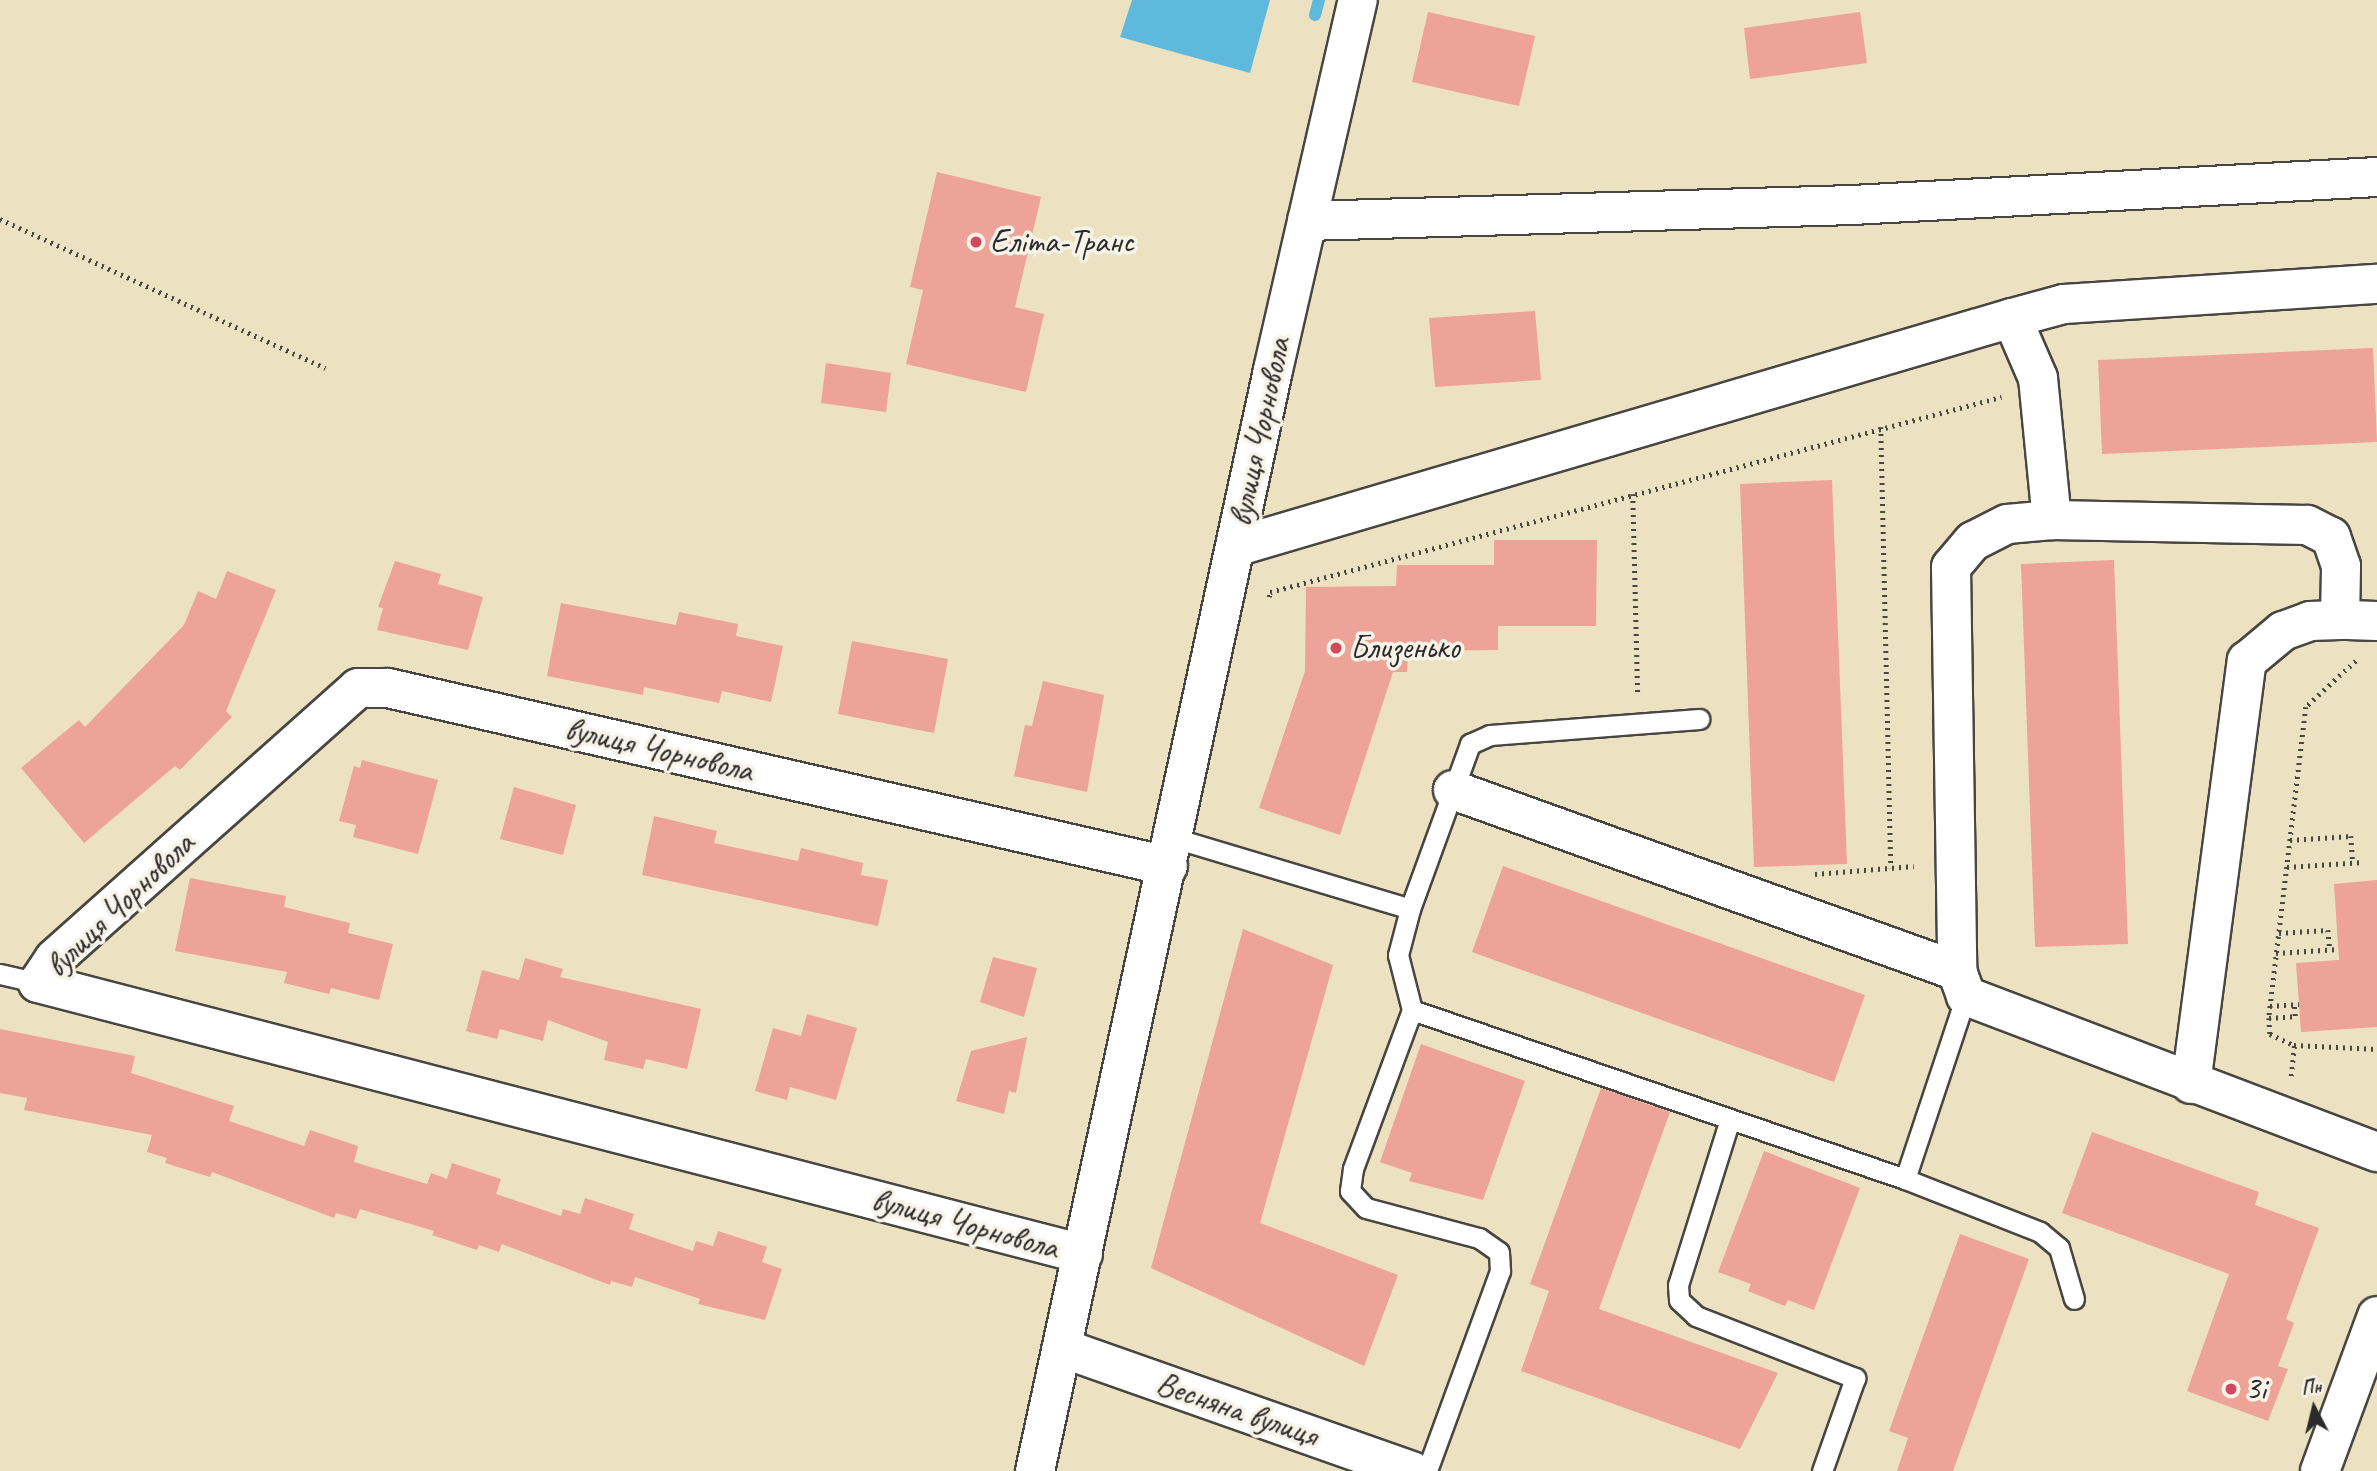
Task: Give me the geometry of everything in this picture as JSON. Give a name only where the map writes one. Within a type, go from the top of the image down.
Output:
[{"type":"street","name":"вулиця Чорновола","points":[[1035,1471],[1235,547],[1358,0]]},
{"type":"street","points":[[1307,221],[1852,205],[2377,177]]},
{"type":"street","points":[[1235,547],[2064,304],[2377,284]]},
{"type":"street","points":[[2012,318],[2039,388],[2052,520]]},
{"type":"street","points":[[1962,983],[1951,567],[1973,541],[2007,524],[2052,520],[2307,525],[2331,537],[2360,632],[2310,621],[2283,631],[2247,661],[2191,1084]]},
{"type":"street","name":"вулиця Чорновола","points":[[1083,1254],[38,983],[54,959],[358,688],[388,688],[1171,852]]},
{"type":"street","points":[[1453,790],[1962,983],[2191,1084],[2377,1152]]},
{"type":"street","points":[[2320,1471],[2377,1316]]},
{"type":"street","name":"Весняна вулиця","points":[[1062,1348],[1412,1471]]},
{"type":"lane","points":[[1427,1471],[1499,1262],[1499,1252],[1479,1238],[1366,1208],[1350,1191],[1353,1169],[1412,1010],[1398,955],[1410,909],[1453,790],[1470,744],[1490,735],[1699,719]]},
{"type":"lane","points":[[1171,852],[1410,909]]},
{"type":"lane","points":[[0,974],[38,983]]},
{"type":"lane","points":[[1905,1179],[1962,983]]},
{"type":"lane","points":[[1412,1010],[1905,1179],[2040,1232],[2059,1248],[2074,1299]]},
{"type":"lane","points":[[1730,1119],[1678,1285],[1679,1300],[1696,1316],[1855,1378],[1822,1471]]},
{"type":"path","points":[[0,219],[325,368]]},
{"type":"path","points":[[1267,605],[1270,592],[1881,427],[2039,388]]},
{"type":"path","points":[[1881,427],[1891,868]]},
{"type":"path","points":[[1633,494],[1639,723]]},
{"type":"path","points":[[2360,632],[2306,708],[2269,1018],[2270,1034],[2294,1045],[2377,1049]]},
{"type":"path","points":[[2290,840],[2351,836],[2353,863]]},
{"type":"path","points":[[2287,867],[2364,862]]},
{"type":"path","points":[[1801,875],[1957,863]]},
{"type":"path","points":[[2278,933],[2328,930],[2330,950]]},
{"type":"path","points":[[2276,953],[2339,949]]},
{"type":"path","points":[[2269,1018],[2295,1016],[2297,1004],[2270,1006]]},
{"type":"water","points":[[1132,0],[1270,0],[1250,73],[1120,37]]},
{"type":"building","points":[[1428,12],[1535,36],[1519,106],[1412,82]]},
{"type":"building","points":[[1860,12],[1867,63],[1750,79],[1744,28]]},
{"type":"building","name":"Еліта-Транс","points":[[937,172],[1041,197],[1015,307],[1044,314],[1026,392],[906,364],[923,290],[910,287]]},
{"type":"building","points":[[1535,311],[1541,380],[1435,387],[1429,318]]},
{"type":"building","points":[[2373,348],[2377,442],[2102,454],[2098,360]]},
{"type":"building","points":[[826,363],[891,373],[886,412],[821,403]]},
{"type":"building","points":[[1832,480],[1847,864],[1754,867],[1740,484]]},
{"type":"building","points":[[1494,540],[1597,540],[1596,626],[1498,626],[1498,650],[1408,651],[1407,672],[1393,672],[1340,835],[1259,808],[1305,671],[1306,587],[1396,586],[1397,565],[1494,565]]},
{"type":"building","points":[[2114,560],[2128,944],[2035,947],[2021,564]]},
{"type":"building","points":[[395,561],[441,574],[438,584],[483,597],[468,650],[377,630],[383,608],[378,607]]},
{"type":"building","points":[[227,571],[276,590],[226,711],[232,717],[180,770],[175,766],[84,843],[21,768],[79,720],[85,727],[184,625],[198,591],[216,599]]},
{"type":"building","points":[[561,603],[676,625],[679,612],[738,624],[736,636],[783,646],[771,702],[722,691],[719,703],[644,687],[643,695],[547,676]]},
{"type":"building","points":[[852,641],[948,659],[934,733],[838,714]]},
{"type":"building","points":[[1043,681],[1104,695],[1087,792],[1014,776],[1025,725],[1032,726]]},
{"type":"building","points":[[362,760],[438,780],[418,854],[353,837],[356,825],[339,821],[354,766],[360,768]]},
{"type":"building","points":[[514,787],[576,805],[563,855],[500,839]]},
{"type":"building","points":[[654,816],[717,831],[714,843],[798,861],[801,848],[863,863],[861,875],[888,880],[878,926],[642,875]]},
{"type":"building","points":[[1503,866],[1865,995],[1834,1082],[1472,952]]},
{"type":"building","points":[[190,878],[286,896],[284,907],[350,923],[348,933],[393,944],[379,1000],[331,988],[329,994],[284,983],[287,972],[175,951]]},
{"type":"building","points":[[2377,880],[2377,1027],[2301,1032],[2296,963],[2339,960],[2334,884]]},
{"type":"building","points":[[1243,929],[1333,965],[1260,1223],[1398,1275],[1364,1366],[1151,1268]]},
{"type":"building","points":[[993,957],[1037,968],[1024,1017],[980,1002]]},
{"type":"building","points":[[525,958],[563,969],[560,977],[701,1009],[687,1069],[646,1059],[643,1069],[604,1060],[608,1042],[548,1020],[543,1041],[500,1029],[497,1039],[466,1031],[482,970],[519,980]]},
{"type":"building","points":[[807,1014],[857,1028],[836,1100],[790,1087],[787,1100],[755,1091],[773,1028],[801,1036]]},
{"type":"building","points":[[0,1029],[135,1056],[131,1073],[234,1106],[229,1121],[304,1146],[310,1130],[358,1146],[354,1162],[427,1184],[431,1173],[447,1179],[452,1163],[501,1179],[496,1194],[561,1216],[563,1209],[580,1214],[585,1198],[634,1214],[629,1229],[693,1251],[696,1241],[713,1246],[718,1231],[767,1247],[762,1262],[782,1269],[765,1320],[698,1304],[700,1299],[635,1277],[632,1287],[611,1281],[610,1285],[502,1244],[499,1252],[479,1245],[477,1250],[432,1235],[434,1231],[360,1209],[356,1219],[336,1213],[334,1218],[212,1172],[210,1177],[165,1163],[167,1158],[147,1152],[152,1135],[24,1110],[27,1098],[0,1093]]},
{"type":"building","points":[[1027,1037],[1016,1093],[1009,1091],[1004,1114],[956,1101],[971,1051]]},
{"type":"building","points":[[1421,1044],[1525,1081],[1483,1200],[1409,1181],[1412,1173],[1380,1162]]},
{"type":"building","points":[[1601,1088],[1670,1112],[1599,1309],[1778,1373],[1740,1449],[1521,1371],[1549,1291],[1530,1284]]},
{"type":"building","points":[[2092,1132],[2259,1192],[2255,1205],[2319,1228],[2286,1319],[2294,1323],[2278,1366],[2288,1369],[2268,1421],[2187,1391],[2229,1274],[2062,1213]]},
{"type":"building","points":[[1764,1151],[1860,1188],[1814,1310],[1788,1300],[1785,1306],[1748,1291],[1751,1284],[1718,1272]]},
{"type":"building","points":[[1960,1234],[2029,1259],[1953,1471],[1897,1471],[1908,1438],[1889,1431]]},
{"type":"waterway","points":[[1315,15],[1319,0]]},
{"type":"place","name":"Еліта-Транс","points":[[976,242]]},
{"type":"place","name":"Близенько","points":[[1336,648]]},
{"type":"place","name":"3і","points":[[2231,1389]]}]
